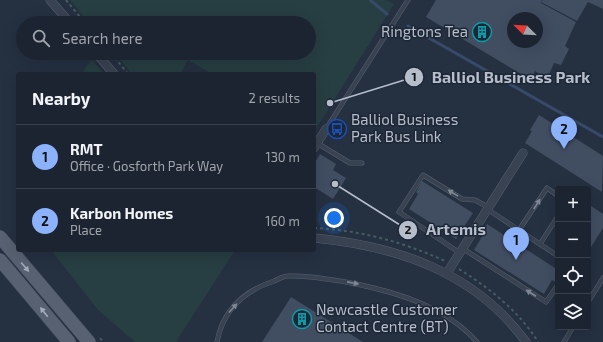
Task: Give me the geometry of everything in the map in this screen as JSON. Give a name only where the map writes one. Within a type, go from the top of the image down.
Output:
[{"type":"main road","points":[[0,237],[89,342]]},
{"type":"main road","points":[[0,260],[69,342]]},
{"type":"street","points":[[50,0],[64,16]]},
{"type":"street","points":[[102,60],[112,72]]},
{"type":"street","points":[[316,144],[326,129]]},
{"type":"street","points":[[447,273],[523,153]]},
{"type":"street","points":[[316,238],[371,247],[415,260],[447,273],[470,288],[493,306],[515,327],[526,342]]},
{"type":"lane","points":[[326,129],[408,0]]},
{"type":"lane","points":[[316,146],[350,163],[362,163]]},
{"type":"lane","points":[[555,254],[475,200],[462,199],[423,175],[399,212],[546,302],[555,289]]},
{"type":"lane","points":[[519,230],[547,188],[555,194]]},
{"type":"lane","points":[[540,244],[555,221]]},
{"type":"lane","points":[[217,342],[220,328],[231,309],[255,287],[287,276],[327,278],[390,292],[427,305],[452,319],[477,342]]},
{"type":"lane","points":[[591,297],[603,278]]},
{"type":"lane","points":[[564,342],[571,330]]},
{"type":"path","points":[[66,0],[79,16]]},
{"type":"path","points":[[116,60],[126,72]]},
{"type":"green space","points":[[70,0],[387,0],[394,4],[316,129],[316,72],[209,72],[188,60],[316,60],[316,16],[83,16]]},
{"type":"green space","points":[[92,60],[102,72],[84,72]]},
{"type":"green space","points":[[121,60],[188,60],[181,72],[130,72]]},
{"type":"green space","points":[[53,252],[234,252],[176,342],[135,342],[98,310]]},
{"type":"building","name":"Ringtons Tea","points":[[436,0],[542,0],[541,3],[576,22],[565,46],[569,49],[561,65],[554,63],[547,79],[535,71],[531,80],[426,17]]},
{"type":"building","points":[[543,0],[603,0],[603,9],[588,2],[577,21],[541,2]]},
{"type":"building","points":[[539,115],[603,156],[602,192],[525,143],[532,131],[530,130]]},
{"type":"building","points":[[320,154],[336,164],[333,170],[346,178],[333,199],[316,188],[316,161]]},
{"type":"building","points":[[422,181],[473,213],[456,239],[409,209],[418,194],[416,192]]},
{"type":"building","points":[[591,206],[603,214],[603,228],[591,247]]},
{"type":"building","points":[[487,224],[555,268],[555,282],[552,280],[544,294],[474,250],[483,235],[481,234]]},
{"type":"building","name":"Newcastle Customer Contact Centre (BT)","points":[[291,297],[363,342],[262,342]]},
{"type":"waterway","points":[[370,0],[387,14]]},
{"type":"waterway","points":[[408,26],[603,137]]},
{"type":"place","name":"Ringtons Tea","points":[[482,32]]},
{"type":"place","name":"Balliol Business Park","points":[[330,103]]},
{"type":"place","name":"Balliol Business Park Bus Link","points":[[337,129]]},
{"type":"place","name":"Karbon Homes","points":[[564,149]]},
{"type":"place","name":"Artemis","points":[[335,184]]},
{"type":"place","name":"RMT","points":[[516,260]]},
{"type":"place","name":"Newcastle Customer Contact Centre (BT)","points":[[302,319]]}]
